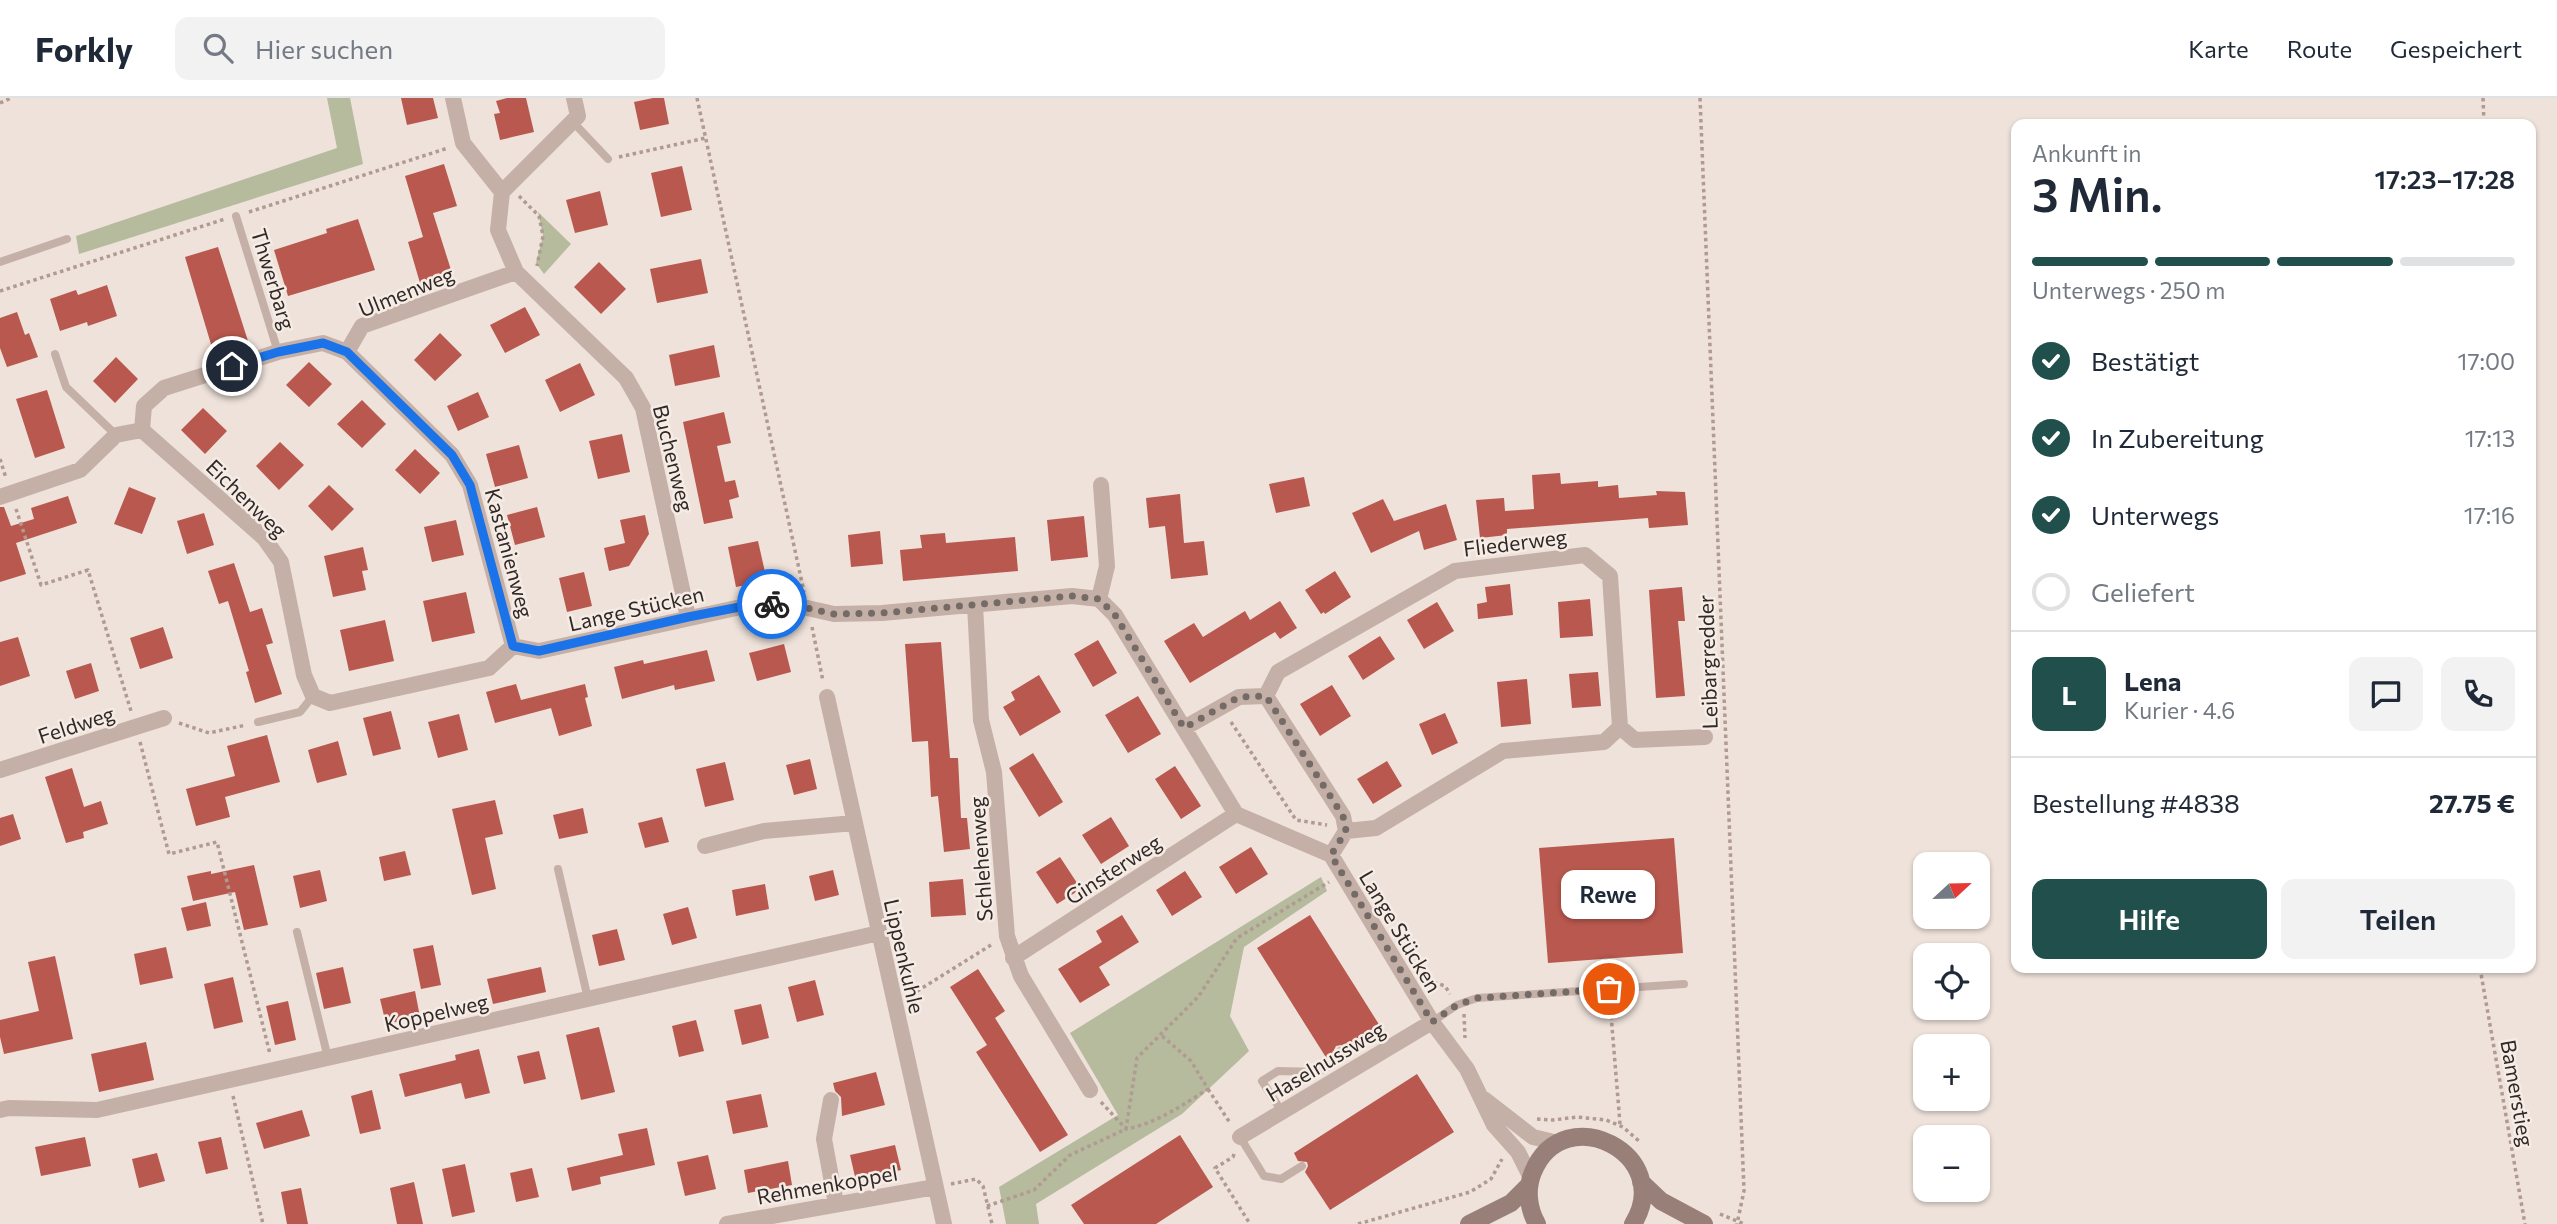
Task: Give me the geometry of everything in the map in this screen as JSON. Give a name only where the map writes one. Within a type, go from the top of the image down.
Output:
[{"type":"main road","points":[[1469,1224],[1511,1203],[1530,1182],[1541,1158],[1558,1143],[1580,1137],[1595,1137],[1609,1142],[1622,1150],[1632,1161],[1641,1182],[1641,1205],[1633,1224]]},
{"type":"main road","points":[[1530,1182],[1530,1207],[1538,1224]]},
{"type":"main road","points":[[1641,1182],[1661,1201],[1704,1224]]},
{"type":"street","points":[[453,98],[463,143],[506,189]]},
{"type":"street","points":[[516,272],[499,230],[506,189],[578,116],[574,98]]},
{"type":"street","name":"Buchenweg","points":[[516,272],[626,378],[643,408],[688,617]]},
{"type":"street","name":"Ulmenweg","points":[[347,352],[362,326],[516,272]]},
{"type":"street","points":[[5,495],[80,470],[116,435],[142,430],[144,406],[164,388],[278,352],[323,343],[347,352]]},
{"type":"street","name":"Kastanienweg","points":[[347,352],[452,455],[470,485],[513,646]]},
{"type":"street","name":"Eichenweg","points":[[142,430],[264,538],[281,562],[304,674],[313,695]]},
{"type":"street","points":[[1101,485],[1107,566],[1099,599],[1115,615],[1236,814],[1339,842],[1376,828],[1503,751],[1604,742],[1620,727],[1635,740],[1705,737]]},
{"type":"street","name":"Fliederweg","points":[[1266,696],[1278,672],[1455,571],[1585,555],[1610,576],[1620,727]]},
{"type":"street","name":"Lange Stücken","points":[[513,646],[539,651],[750,605],[785,603],[834,614],[882,613],[1072,596],[1099,599]]},
{"type":"street","name":"Schlehenweg","points":[[975,605],[981,720],[994,772],[1007,936],[1013,958],[1090,1090]]},
{"type":"street","points":[[313,695],[330,703],[489,668],[513,646]]},
{"type":"street","points":[[1184,728],[1239,697],[1266,696]]},
{"type":"street","name":"Lange Stücken","points":[[1266,696],[1343,816],[1339,842],[1342,874],[1432,1022],[1457,1052],[1494,1125],[1518,1152],[1530,1182]]},
{"type":"street","name":"Lippenkuhle","points":[[827,697],[944,1224]]},
{"type":"street","name":"Feldweg","points":[[0,770],[164,718]]},
{"type":"street","name":"Ginsterweg","points":[[1013,958],[1236,814]]},
{"type":"street","points":[[705,846],[764,831],[854,823]]},
{"type":"street","name":"Koppelweg","points":[[0,1110],[97,1110],[878,933]]},
{"type":"street","name":"Haselnussweg","points":[[1240,1137],[1432,1022]]},
{"type":"street","name":"Lange Stücken","points":[[1482,1097],[1533,1137],[1558,1143]]},
{"type":"street","points":[[831,1100],[824,1139],[835,1204]]},
{"type":"street","name":"Rehmenkoppel","points":[[727,1224],[935,1187]]},
{"type":"lane","points":[[572,121],[608,159]]},
{"type":"lane","name":"Thwerbarg","points":[[236,216],[278,352]]},
{"type":"lane","points":[[0,262],[67,239]]},
{"type":"lane","points":[[55,354],[66,387],[116,435]]},
{"type":"lane","points":[[258,722],[300,712],[313,695]]},
{"type":"lane","points":[[558,869],[588,999]]},
{"type":"lane","points":[[297,932],[328,1058]]},
{"type":"lane","points":[[1432,1022],[1457,1005],[1478,998],[1684,984]]},
{"type":"lane","points":[[1282,1112],[1262,1080],[1278,1071],[1319,1072],[1343,1057],[1340,1051]]},
{"type":"lane","points":[[1240,1137],[1264,1176],[1281,1179],[1302,1166]]},
{"type":"path","points":[[0,103],[11,98]]},
{"type":"path","points":[[697,98],[827,697]]},
{"type":"path","name":"Leibargredder","points":[[1700,98],[1744,1191],[1737,1224]]},
{"type":"path","points":[[2483,98],[2484,119]]},
{"type":"path","points":[[608,159],[706,138]]},
{"type":"path","points":[[506,189],[539,216],[544,236],[536,263],[538,293]]},
{"type":"path","points":[[0,459],[5,495],[41,585],[88,570],[135,727],[169,854],[217,842],[274,1070]]},
{"type":"path","points":[[1221,706],[1296,820],[1331,826],[1339,842]]},
{"type":"path","points":[[164,718],[209,733],[258,722]]},
{"type":"path","points":[[1126,1129],[1138,1058],[1198,997],[1237,938],[1342,874]]},
{"type":"path","points":[[895,1005],[1007,936]]},
{"type":"path","points":[[1606,958],[1620,1125]]},
{"type":"path","name":"Bamerstieg","points":[[2481,973],[2525,1224]]},
{"type":"path","points":[[1425,979],[1445,986],[1465,1016],[1465,1039]]},
{"type":"path","points":[[1161,1035],[1191,1061],[1240,1137],[1233,1157],[1215,1168],[1250,1224]]},
{"type":"path","points":[[229,1080],[262,1224]]},
{"type":"path","points":[[987,1206],[1034,1190],[1070,1155],[1180,1108],[1208,1089]]},
{"type":"path","points":[[1090,1090],[1126,1129]]},
{"type":"path","points":[[1358,1224],[1470,1192],[1491,1179],[1505,1155]]},
{"type":"path","points":[[935,1187],[976,1178],[984,1186],[992,1224]]},
{"type":"green space","points":[[327,98],[350,98],[363,164],[79,254],[76,236],[337,148]]},
{"type":"green space","points":[[538,212],[571,244],[544,274],[536,263],[543,236]]},
{"type":"green space","points":[[1321,877],[1327,891],[1244,947],[1230,1016],[1249,1051],[1182,1114],[1036,1204],[1039,1224],[1006,1224],[999,1187],[1118,1115],[1070,1033]]},
{"type":"building","points":[[401,98],[433,98],[438,118],[407,125]]},
{"type":"building","points":[[526,98],[534,132],[500,140],[494,114],[500,113],[496,101]]},
{"type":"building","points":[[664,98],[669,124],[640,130],[634,102]]},
{"type":"building","points":[[444,164],[457,206],[433,213],[452,273],[420,283],[408,242],[423,237],[405,176]]},
{"type":"building","points":[[682,166],[692,210],[661,217],[651,173]]},
{"type":"building","points":[[600,191],[608,225],[575,233],[566,200]]},
{"type":"building","points":[[358,219],[375,270],[288,296],[274,250],[327,233],[326,229]]},
{"type":"building","points":[[218,247],[248,341],[213,351],[185,257]]},
{"type":"building","points":[[701,259],[708,293],[657,303],[650,269]]},
{"type":"building","points":[[599,262],[626,289],[601,314],[574,287]]},
{"type":"building","points":[[107,285],[117,316],[88,326],[87,322],[60,331],[50,299],[76,290],[78,295]]},
{"type":"building","points":[[525,307],[540,335],[505,353],[490,325]]},
{"type":"building","points":[[17,312],[25,335],[29,333],[38,357],[7,367],[0,348],[0,318]]},
{"type":"building","points":[[440,333],[462,355],[435,381],[414,360]]},
{"type":"building","points":[[714,345],[720,377],[675,386],[669,355]]},
{"type":"building","points":[[116,357],[138,379],[115,403],[93,381]]},
{"type":"building","points":[[309,362],[332,384],[309,407],[286,385]]},
{"type":"building","points":[[580,363],[595,395],[560,412],[545,380]]},
{"type":"building","points":[[47,390],[65,448],[35,458],[16,399]]},
{"type":"building","points":[[478,392],[489,417],[458,431],[447,406]]},
{"type":"building","points":[[362,400],[386,424],[362,448],[337,424]]},
{"type":"building","points":[[203,408],[227,431],[205,454],[181,430]]},
{"type":"building","points":[[724,412],[731,443],[717,446],[725,482],[735,480],[739,497],[729,500],[733,518],[704,524],[683,422]]},
{"type":"building","points":[[622,434],[630,472],[598,479],[589,441]]},
{"type":"building","points":[[280,442],[304,465],[279,490],[256,466]]},
{"type":"building","points":[[519,445],[528,478],[495,487],[486,454]]},
{"type":"building","points":[[415,449],[440,473],[420,494],[395,470]]},
{"type":"building","points":[[1560,473],[1561,484],[1598,481],[1598,487],[1618,485],[1619,498],[1657,495],[1656,491],[1685,492],[1688,525],[1649,528],[1648,518],[1507,529],[1507,535],[1480,538],[1476,500],[1504,498],[1505,511],[1534,509],[1532,475]]},
{"type":"building","points":[[1304,477],[1310,506],[1276,513],[1269,484]]},
{"type":"building","points":[[329,485],[354,509],[332,531],[308,506]]},
{"type":"building","points":[[129,487],[156,498],[142,534],[114,524]]},
{"type":"building","points":[[1180,494],[1184,543],[1204,541],[1208,575],[1171,579],[1165,526],[1149,528],[1146,498]]},
{"type":"building","points":[[68,496],[77,523],[16,543],[26,574],[0,582],[0,507],[4,507],[11,526],[34,519],[31,508]]},
{"type":"building","points":[[1383,499],[1394,521],[1446,504],[1457,540],[1424,550],[1419,531],[1371,553],[1352,513]]},
{"type":"building","points":[[537,507],[545,537],[515,545],[507,515]]},
{"type":"building","points":[[204,513],[214,545],[187,554],[177,521]]},
{"type":"building","points":[[645,515],[649,534],[629,566],[609,571],[604,548],[625,543],[620,520]]},
{"type":"building","points":[[1084,516],[1088,557],[1051,561],[1047,520]]},
{"type":"building","points":[[456,520],[464,555],[432,562],[424,527]]},
{"type":"building","points":[[880,531],[883,564],[851,567],[848,535]]},
{"type":"building","points":[[945,533],[946,543],[1015,537],[1018,571],[903,581],[900,550],[922,548],[920,535]]},
{"type":"building","points":[[758,541],[767,581],[736,587],[728,547]]},
{"type":"building","points":[[363,547],[368,570],[362,571],[366,590],[333,597],[324,556]]},
{"type":"building","points":[[234,563],[250,612],[262,608],[273,643],[266,645],[282,694],[255,703],[246,672],[249,671],[228,601],[219,604],[208,571]]},
{"type":"building","points":[[1335,571],[1351,597],[1321,614],[1305,590]]},
{"type":"building","points":[[584,572],[592,606],[567,612],[559,578]]},
{"type":"building","points":[[1510,584],[1513,615],[1478,619],[1477,604],[1487,602],[1485,587]]},
{"type":"building","points":[[1682,587],[1685,621],[1678,621],[1685,696],[1656,698],[1649,590]]},
{"type":"building","points":[[466,592],[475,633],[432,642],[423,601]]},
{"type":"building","points":[[1590,599],[1593,636],[1560,638],[1558,602]]},
{"type":"building","points":[[1280,601],[1297,628],[1280,639],[1275,632],[1190,683],[1164,641],[1194,623],[1203,637],[1245,611],[1250,620]]},
{"type":"building","points":[[1437,602],[1454,631],[1424,649],[1407,620]]},
{"type":"building","points":[[385,620],[394,661],[349,671],[340,630]]},
{"type":"building","points":[[163,627],[173,658],[140,669],[130,638]]},
{"type":"building","points":[[1380,636],[1395,659],[1363,680],[1348,656]]},
{"type":"building","points":[[18,637],[30,676],[0,686],[0,642]]},
{"type":"building","points":[[1098,640],[1117,673],[1093,687],[1074,654]]},
{"type":"building","points":[[941,642],[950,758],[958,758],[961,818],[967,818],[970,849],[944,852],[938,796],[931,797],[928,741],[912,742],[905,644]]},
{"type":"building","points":[[784,644],[791,672],[757,681],[749,653]]},
{"type":"building","points":[[707,650],[715,681],[675,690],[674,685],[622,699],[614,667],[643,660],[644,664]]},
{"type":"building","points":[[91,663],[99,691],[75,699],[66,671]]},
{"type":"building","points":[[1598,672],[1601,706],[1572,708],[1569,674]]},
{"type":"building","points":[[1039,675],[1061,712],[1020,736],[1003,707],[1015,700],[1011,692]]},
{"type":"building","points":[[1527,679],[1531,724],[1501,727],[1497,682]]},
{"type":"building","points":[[516,684],[521,700],[585,684],[588,697],[585,698],[592,726],[559,736],[551,708],[495,723],[486,692]]},
{"type":"building","points":[[1332,685],[1351,716],[1320,736],[1300,704]]},
{"type":"building","points":[[1138,696],[1161,734],[1128,753],[1105,715]]},
{"type":"building","points":[[391,711],[401,749],[373,756],[363,718]]},
{"type":"building","points":[[1445,713],[1458,743],[1432,755],[1419,724]]},
{"type":"building","points":[[459,714],[468,750],[438,758],[428,722]]},
{"type":"building","points":[[267,735],[280,782],[225,797],[230,817],[196,826],[186,789],[235,776],[227,746]]},
{"type":"building","points":[[338,741],[347,775],[317,783],[308,750]]},
{"type":"building","points":[[1033,753],[1063,802],[1039,817],[1009,768]]},
{"type":"building","points":[[810,759],[817,789],[794,795],[786,765]]},
{"type":"building","points":[[1387,761],[1402,786],[1373,804],[1357,779]]},
{"type":"building","points":[[725,762],[734,800],[705,807],[696,769]]},
{"type":"building","points":[[1175,766],[1201,806],[1181,819],[1155,779]]},
{"type":"building","points":[[72,768],[84,807],[101,801],[108,824],[83,832],[84,838],[66,843],[45,777]]},
{"type":"building","points":[[495,800],[503,834],[485,838],[496,889],[472,895],[452,809]]},
{"type":"building","points":[[583,808],[588,833],[559,839],[553,815]]},
{"type":"building","points":[[13,814],[21,839],[0,846],[0,818]]},
{"type":"building","points":[[662,817],[669,842],[645,848],[638,823]]},
{"type":"building","points":[[1111,817],[1129,846],[1101,864],[1082,835]]},
{"type":"building","points":[[1674,838],[1683,953],[1548,963],[1539,848]]},
{"type":"building","points":[[1251,847],[1268,874],[1236,894],[1219,867]]},
{"type":"building","points":[[405,851],[411,875],[384,881],[379,857]]},
{"type":"building","points":[[1060,857],[1081,889],[1057,904],[1036,872]]},
{"type":"building","points":[[254,865],[268,925],[244,930],[235,892],[193,901],[187,876]]},
{"type":"building","points":[[320,870],[327,901],[300,908],[293,876]]},
{"type":"building","points":[[833,870],[839,895],[815,901],[809,876]]},
{"type":"building","points":[[1185,871],[1202,897],[1172,916],[1156,890]]},
{"type":"building","points":[[963,879],[966,915],[931,917],[929,882]]},
{"type":"building","points":[[765,884],[769,909],[736,916],[732,890]]},
{"type":"building","points":[[206,902],[211,926],[187,931],[181,908]]},
{"type":"building","points":[[688,907],[697,938],[672,945],[663,914]]},
{"type":"building","points":[[1122,915],[1139,942],[1099,967],[1110,985],[1080,1003],[1058,969],[1102,942],[1096,931]]},
{"type":"building","points":[[1310,915],[1380,1026],[1345,1047],[1336,1046],[1334,1055],[1327,1059],[1257,948]]},
{"type":"building","points":[[617,929],[625,960],[599,966],[592,935]]},
{"type":"building","points":[[433,945],[441,985],[421,989],[413,949]]},
{"type":"building","points":[[166,947],[173,978],[140,985],[134,954]]},
{"type":"building","points":[[55,956],[73,1039],[4,1054],[0,1020],[39,1011],[28,962]]},
{"type":"building","points":[[343,967],[351,1003],[324,1009],[316,973]]},
{"type":"building","points":[[541,967],[546,992],[493,1004],[487,979]]},
{"type":"building","points":[[978,969],[1005,1011],[995,1018],[1068,1135],[1040,1152],[976,1052],[987,1045],[950,987]]},
{"type":"building","points":[[233,977],[243,1022],[214,1029],[204,984]]},
{"type":"building","points":[[815,980],[824,1015],[797,1022],[788,987]]},
{"type":"building","points":[[415,991],[420,1017],[386,1024],[380,999]]},
{"type":"building","points":[[288,1001],[296,1040],[275,1045],[266,1006]]},
{"type":"building","points":[[761,1004],[769,1038],[742,1045],[734,1010]]},
{"type":"building","points":[[696,1020],[704,1051],[679,1057],[672,1026]]},
{"type":"building","points":[[599,1027],[615,1092],[581,1100],[566,1035]]},
{"type":"building","points":[[146,1042],[154,1080],[99,1092],[91,1054]]},
{"type":"building","points":[[479,1049],[490,1093],[465,1099],[461,1083],[405,1097],[399,1074],[456,1060],[455,1055]]},
{"type":"building","points":[[539,1051],[546,1079],[524,1084],[517,1056]]},
{"type":"building","points":[[876,1072],[885,1105],[842,1116],[841,1097],[835,1091],[833,1083]]},
{"type":"building","points":[[1417,1074],[1454,1132],[1330,1210],[1305,1172],[1307,1162],[1298,1161],[1294,1153]]},
{"type":"building","points":[[372,1090],[381,1129],[360,1134],[351,1096]]},
{"type":"building","points":[[761,1094],[768,1127],[733,1134],[726,1101]]},
{"type":"building","points":[[302,1110],[310,1136],[264,1149],[256,1123]]},
{"type":"building","points":[[647,1128],[655,1165],[600,1177],[601,1184],[572,1191],[567,1168],[623,1155],[618,1134]]},
{"type":"building","points":[[1180,1135],[1213,1187],[1156,1224],[1084,1224],[1071,1205]]},
{"type":"building","points":[[85,1137],[91,1166],[41,1176],[35,1147]]},
{"type":"building","points":[[221,1137],[228,1169],[206,1174],[198,1142]]},
{"type":"building","points":[[895,1145],[901,1170],[856,1181],[850,1155]]},
{"type":"building","points":[[157,1153],[165,1181],[139,1188],[132,1159]]},
{"type":"building","points":[[708,1155],[716,1189],[685,1196],[677,1162]]},
{"type":"building","points":[[788,1161],[792,1185],[748,1193],[744,1170]]},
{"type":"building","points":[[465,1164],[475,1212],[452,1217],[442,1169]]},
{"type":"building","points":[[532,1168],[539,1197],[516,1202],[510,1173]]},
{"type":"building","points":[[414,1182],[423,1224],[397,1224],[390,1188]]},
{"type":"building","points":[[301,1188],[308,1224],[287,1224],[281,1192]]},
{"type":"way so far","points":[[772,604],[785,603],[834,614],[882,613],[1072,596],[1099,599],[1115,615],[1184,728],[1239,697],[1266,696],[1343,816],[1346,831],[1331,855],[1432,1022],[1457,1005],[1478,998],[1609,989]]},
{"type":"place","name":"Rewe","points":[[1609,989]]},
{"type":"route","points":[[232,366],[278,352],[323,343],[347,352],[452,455],[470,485],[513,646],[539,651],[688,617],[750,605],[772,604]]}]
